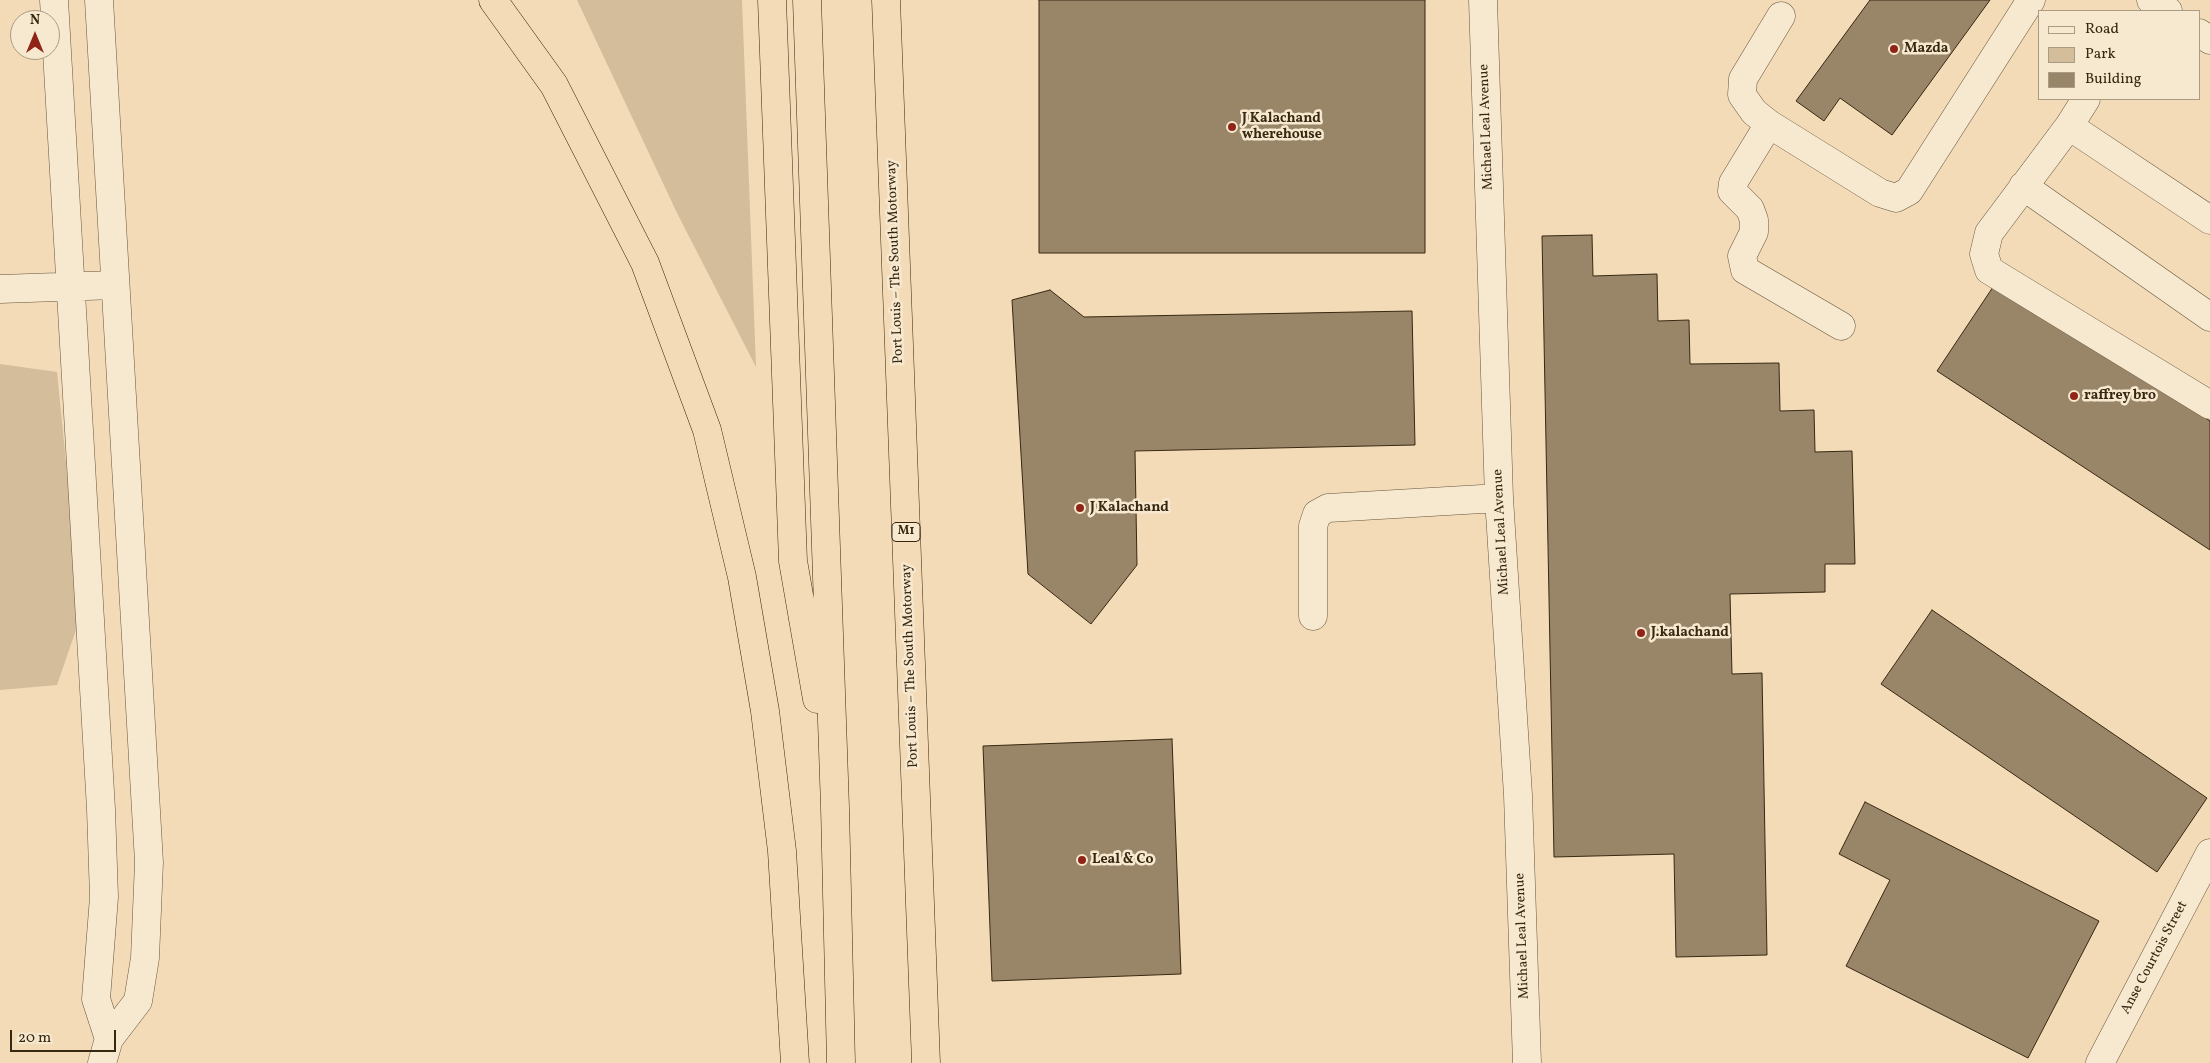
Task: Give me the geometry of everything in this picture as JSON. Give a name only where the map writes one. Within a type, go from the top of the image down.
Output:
[{"type":"highway","points":[[493,0],[554,85],[645,263],[707,430],[742,577],[765,711],[782,851],[795,1063]]},
{"type":"highway","points":[[772,0],[793,561],[835,807]]},
{"type":"highway","points":[[807,0],[835,807],[841,1063]]},
{"type":"highway","name":"Port Louis – The South Motorway","points":[[886,0],[926,1063]]},
{"type":"street","points":[[54,0],[102,809],[104,897],[96,999],[106,1051]]},
{"type":"street","points":[[100,0],[149,862],[145,958],[138,1001],[106,1051]]},
{"type":"street","name":"Michael Leal Avenue","points":[[1483,0],[1499,498],[1518,795],[1527,1063]]},
{"type":"street","points":[[1781,16],[1743,79],[1742,95],[1754,112],[1769,124],[1880,193],[1896,198],[1909,191],[2031,0]]},
{"type":"street","points":[[2150,0],[2166,10]]},
{"type":"street","points":[[2085,100],[2069,126],[1989,233],[1984,254],[1989,270],[2210,405]]},
{"type":"street","points":[[1769,124],[1733,183],[1732,191],[1750,209],[1754,220],[1754,232],[1742,256],[1746,270],[1841,326]]},
{"type":"street","points":[[2069,126],[2210,220]]},
{"type":"street","points":[[2023,186],[2210,317]]},
{"type":"street","points":[[0,289],[115,285]]},
{"type":"street","points":[[1313,616],[1313,526],[1317,514],[1328,508],[1499,498]]},
{"type":"street","name":"Anse Courtois Street","points":[[2100,1063],[2210,853]]},
{"type":"green space","points":[[577,0],[742,0],[756,367],[677,213]]},
{"type":"green space","points":[[0,364],[57,372],[70,503],[77,627],[57,685],[0,690]]},
{"type":"building","name":"J Kalachand wherehouse","points":[[1039,0],[1425,0],[1425,253],[1039,253]]},
{"type":"building","name":"Mazda","points":[[1870,0],[1990,0],[1892,135],[1840,98],[1824,121],[1796,101]]},
{"type":"building","name":"J.kalachand","points":[[1592,235],[1593,276],[1657,274],[1658,321],[1689,320],[1690,364],[1779,363],[1780,411],[1814,410],[1815,452],[1852,451],[1855,564],[1825,564],[1825,592],[1730,594],[1732,674],[1762,673],[1767,955],[1676,957],[1674,854],[1554,857],[1542,236]]},
{"type":"building","name":"raffrey bro","points":[[1997,281],[2210,421],[2210,550],[1937,371]]},
{"type":"building","name":"J Kalachand","points":[[1050,290],[1084,317],[1412,311],[1415,445],[1135,451],[1137,565],[1091,624],[1028,574],[1012,300]]},
{"type":"building","points":[[1932,610],[2207,798],[2157,872],[1881,684]]},
{"type":"building","name":"Leal & Co","points":[[1172,739],[1181,974],[992,981],[983,746]]},
{"type":"building","points":[[1865,802],[2099,921],[2028,1058],[1846,966],[1890,880],[1839,854]]},
{"type":"place","name":"Mazda","points":[[1894,49]]},
{"type":"place","name":"J Kalachand wherehouse","points":[[1232,127]]},
{"type":"place","name":"raffrey bro","points":[[2074,396]]},
{"type":"place","name":"J Kalachand","points":[[1080,508]]},
{"type":"place","name":"J.kalachand","points":[[1641,633]]},
{"type":"place","name":"Leal & Co","points":[[1082,860]]}]
